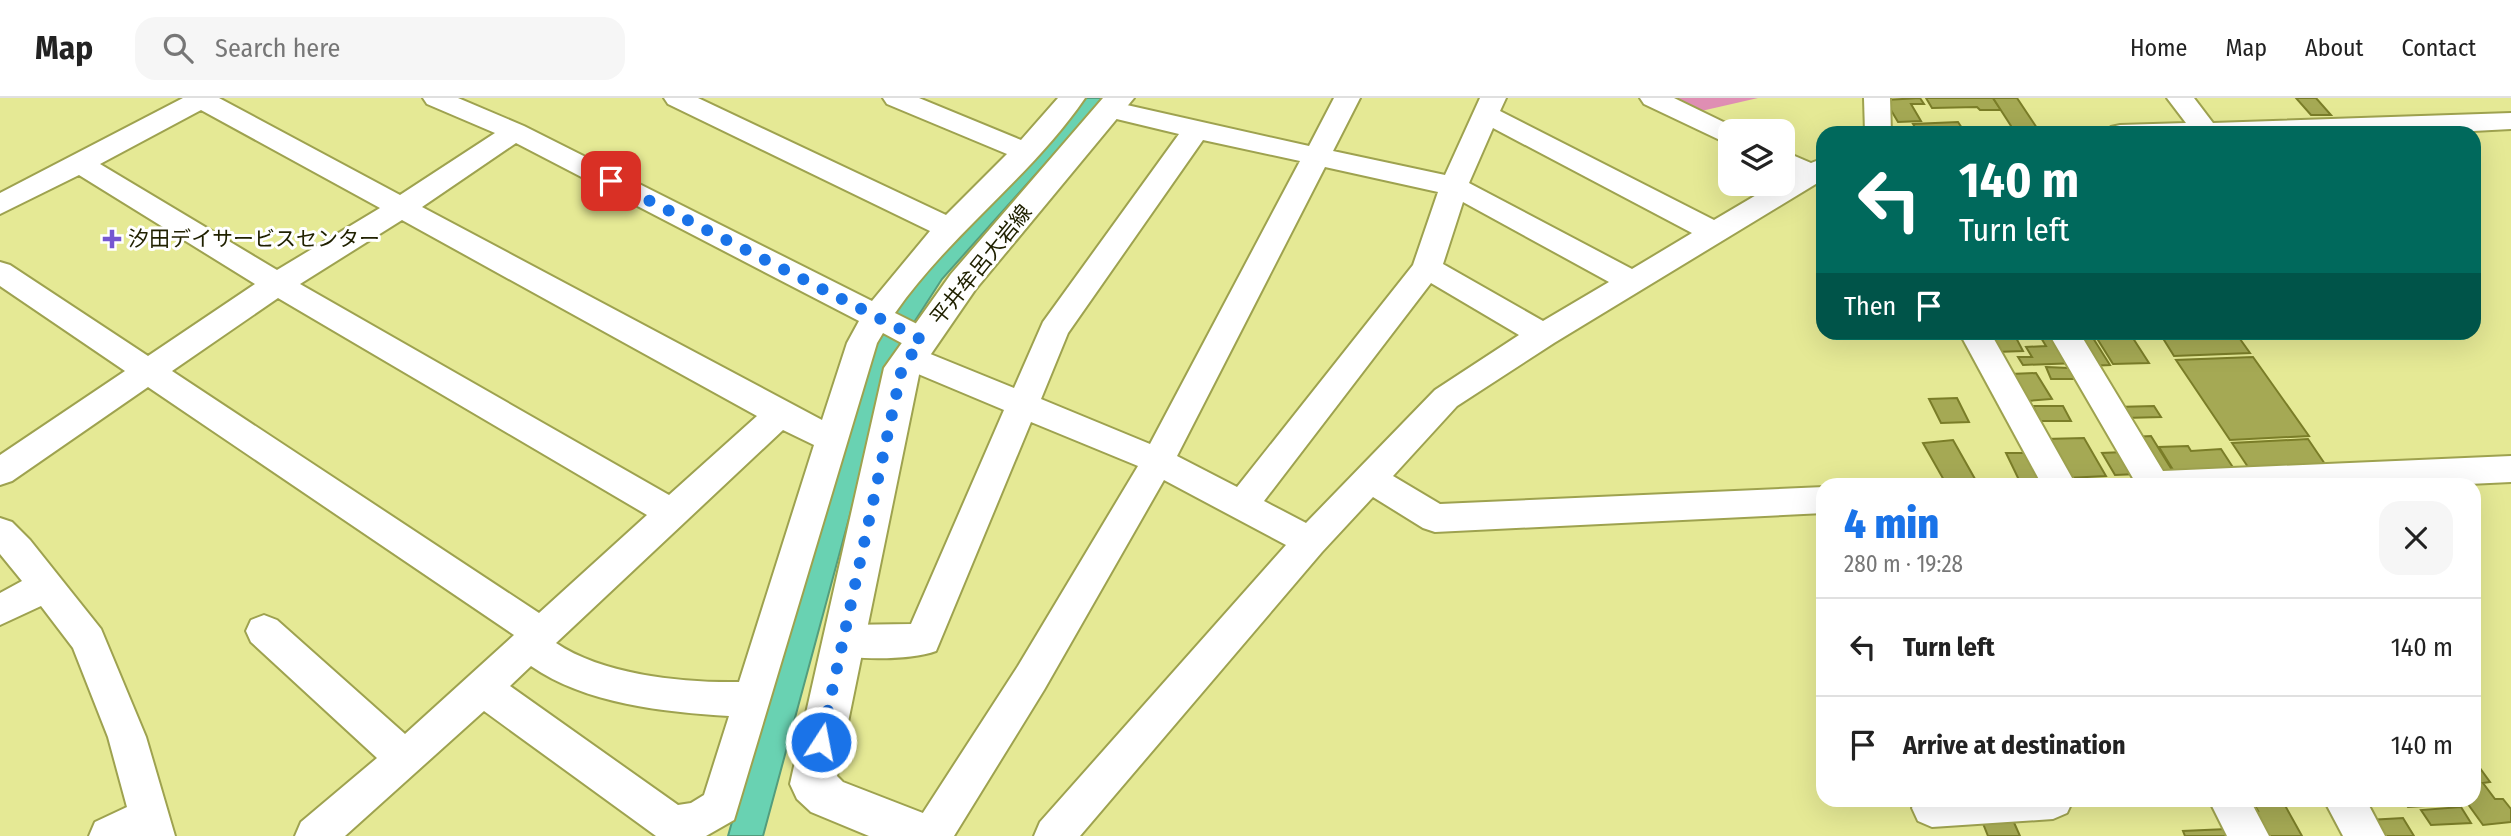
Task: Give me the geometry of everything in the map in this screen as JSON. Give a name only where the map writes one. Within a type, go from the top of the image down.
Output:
[{"type":"main road","name":"平井牟呂大岩線","points":[[924,836],[827,797],[813,784],[902,368],[900,334],[963,282],[1114,104]]},
{"type":"street","points":[[0,205],[202,98],[780,414],[831,439]]},
{"type":"street","points":[[677,98],[949,228]]},
{"type":"street","points":[[897,98],[1025,152]]},
{"type":"street","points":[[900,334],[949,228],[1025,152],[1072,98]]},
{"type":"street","points":[[932,836],[1031,678],[1158,461],[1347,98]]},
{"type":"street","points":[[1653,98],[1718,129]]},
{"type":"street","points":[[1877,98],[1878,126]]},
{"type":"street","points":[[2180,98],[2202,126]]},
{"type":"street","points":[[446,100],[515,132],[900,334],[1023,406],[1158,461],[1310,542]]},
{"type":"street","points":[[1114,104],[1196,130],[1454,186],[1631,281]]},
{"type":"street","points":[[1242,505],[1427,268],[1454,186],[1489,106],[1714,232]]},
{"type":"street","points":[[2411,126],[2511,121]]},
{"type":"street","points":[[842,640],[923,640],[1054,330],[1064,312],[1196,130]]},
{"type":"street","points":[[0,472],[277,284],[401,208],[515,132]]},
{"type":"street","points":[[79,163],[277,284],[671,513]]},
{"type":"street","points":[[1054,836],[1310,542],[1446,398],[1543,335],[1714,232],[1806,167]]},
{"type":"street","points":[[1427,268],[1543,335]]},
{"type":"street","points":[[0,272],[535,638],[555,662],[581,673],[680,695],[726,700],[753,699]]},
{"type":"street","points":[[481,687],[671,823],[684,825],[708,817],[720,807],[862,343],[900,334]]},
{"type":"street","points":[[1978,340],[2055,478]]},
{"type":"street","points":[[2068,340],[2150,478]]},
{"type":"street","points":[[315,836],[405,759],[780,414]]},
{"type":"street","points":[[2310,478],[2511,469]]},
{"type":"street","points":[[1370,479],[1435,518],[1816,500]]},
{"type":"street","points":[[0,533],[18,550],[88,640],[127,737],[151,826],[108,836]]},
{"type":"street","points":[[0,610],[46,586]]},
{"type":"street","points":[[264,631],[405,759]]},
{"type":"street","points":[[2233,807],[2249,836]]},
{"type":"street","points":[[2348,807],[2365,836]]},
{"type":"shaded area","points":[[1649,98],[1758,98],[1675,117]]},
{"type":"water","points":[[1081,98],[1104,98],[942,279],[900,344],[890,367],[763,836],[728,836],[858,378],[892,311]]},
{"type":"building","points":[[1920,98],[1924,104],[1911,104],[1921,121],[1898,122],[1885,100]]},
{"type":"building","points":[[1926,98],[1993,98],[2001,110],[1980,110],[1977,107],[1932,108]]},
{"type":"building","points":[[1993,98],[2017,98],[2036,126],[2011,126]]},
{"type":"building","points":[[2296,98],[2316,98],[2331,115],[2311,115]]},
{"type":"building","points":[[1958,122],[1961,126],[1914,126],[1913,124]]},
{"type":"building","points":[[1990,340],[2017,340],[2023,351],[1996,352]]},
{"type":"building","points":[[2042,340],[2064,340],[2077,363],[2023,365],[2018,357],[2032,357],[2026,347],[2046,346]]},
{"type":"building","points":[[2073,340],[2094,340],[2110,365],[2088,366]]},
{"type":"building","points":[[2098,340],[2134,340],[2149,363],[2113,364]]},
{"type":"building","points":[[2164,340],[2241,340],[2250,353],[2174,356]]},
{"type":"building","points":[[2253,357],[2309,436],[2230,440],[2176,360]]},
{"type":"building","points":[[2046,367],[2069,368],[2075,379],[2051,379]]},
{"type":"building","points":[[2036,373],[2052,399],[2027,401],[2011,374]]},
{"type":"building","points":[[1957,398],[1969,422],[1941,423],[1929,399]]},
{"type":"building","points":[[2033,406],[2063,406],[2071,421],[2040,421]]},
{"type":"building","points":[[2154,406],[2161,417],[2124,418],[2117,407]]},
{"type":"building","points":[[2151,436],[2177,478],[2157,478],[2133,437]]},
{"type":"building","points":[[2084,438],[2106,476],[2067,478],[2046,439]]},
{"type":"building","points":[[2308,439],[2327,467],[2250,470],[2232,443]]},
{"type":"building","points":[[1953,440],[1974,478],[1943,478],[1923,443]]},
{"type":"building","points":[[2188,446],[2191,451],[2221,449],[2238,475],[2178,478],[2159,447]]},
{"type":"building","points":[[2124,452],[2138,474],[2115,475],[2102,453]]},
{"type":"building","points":[[2006,453],[2037,453],[2049,478],[2018,478]]},
{"type":"building","points":[[2481,770],[2490,782],[2483,783],[2495,799],[2503,799],[2511,809],[2511,822],[2483,825],[2470,807],[2481,807]]},
{"type":"building","points":[[2256,807],[2286,807],[2302,836],[2260,836],[2247,812],[2258,811]]},
{"type":"building","points":[[2461,807],[2471,823],[2431,825],[2421,810]]},
{"type":"building","points":[[2008,809],[2020,836],[1988,836],[1978,811]]},
{"type":"building","points":[[2403,818],[2414,836],[2379,836],[2369,820]]},
{"type":"building","points":[[2227,829],[2231,836],[2185,836],[2183,831]]},
{"type":"place","name":"汐田デイサービスセンター","points":[[112,239]]},
{"type":"route","points":[[611,181],[922,340],[902,368],[821,742]]}]
